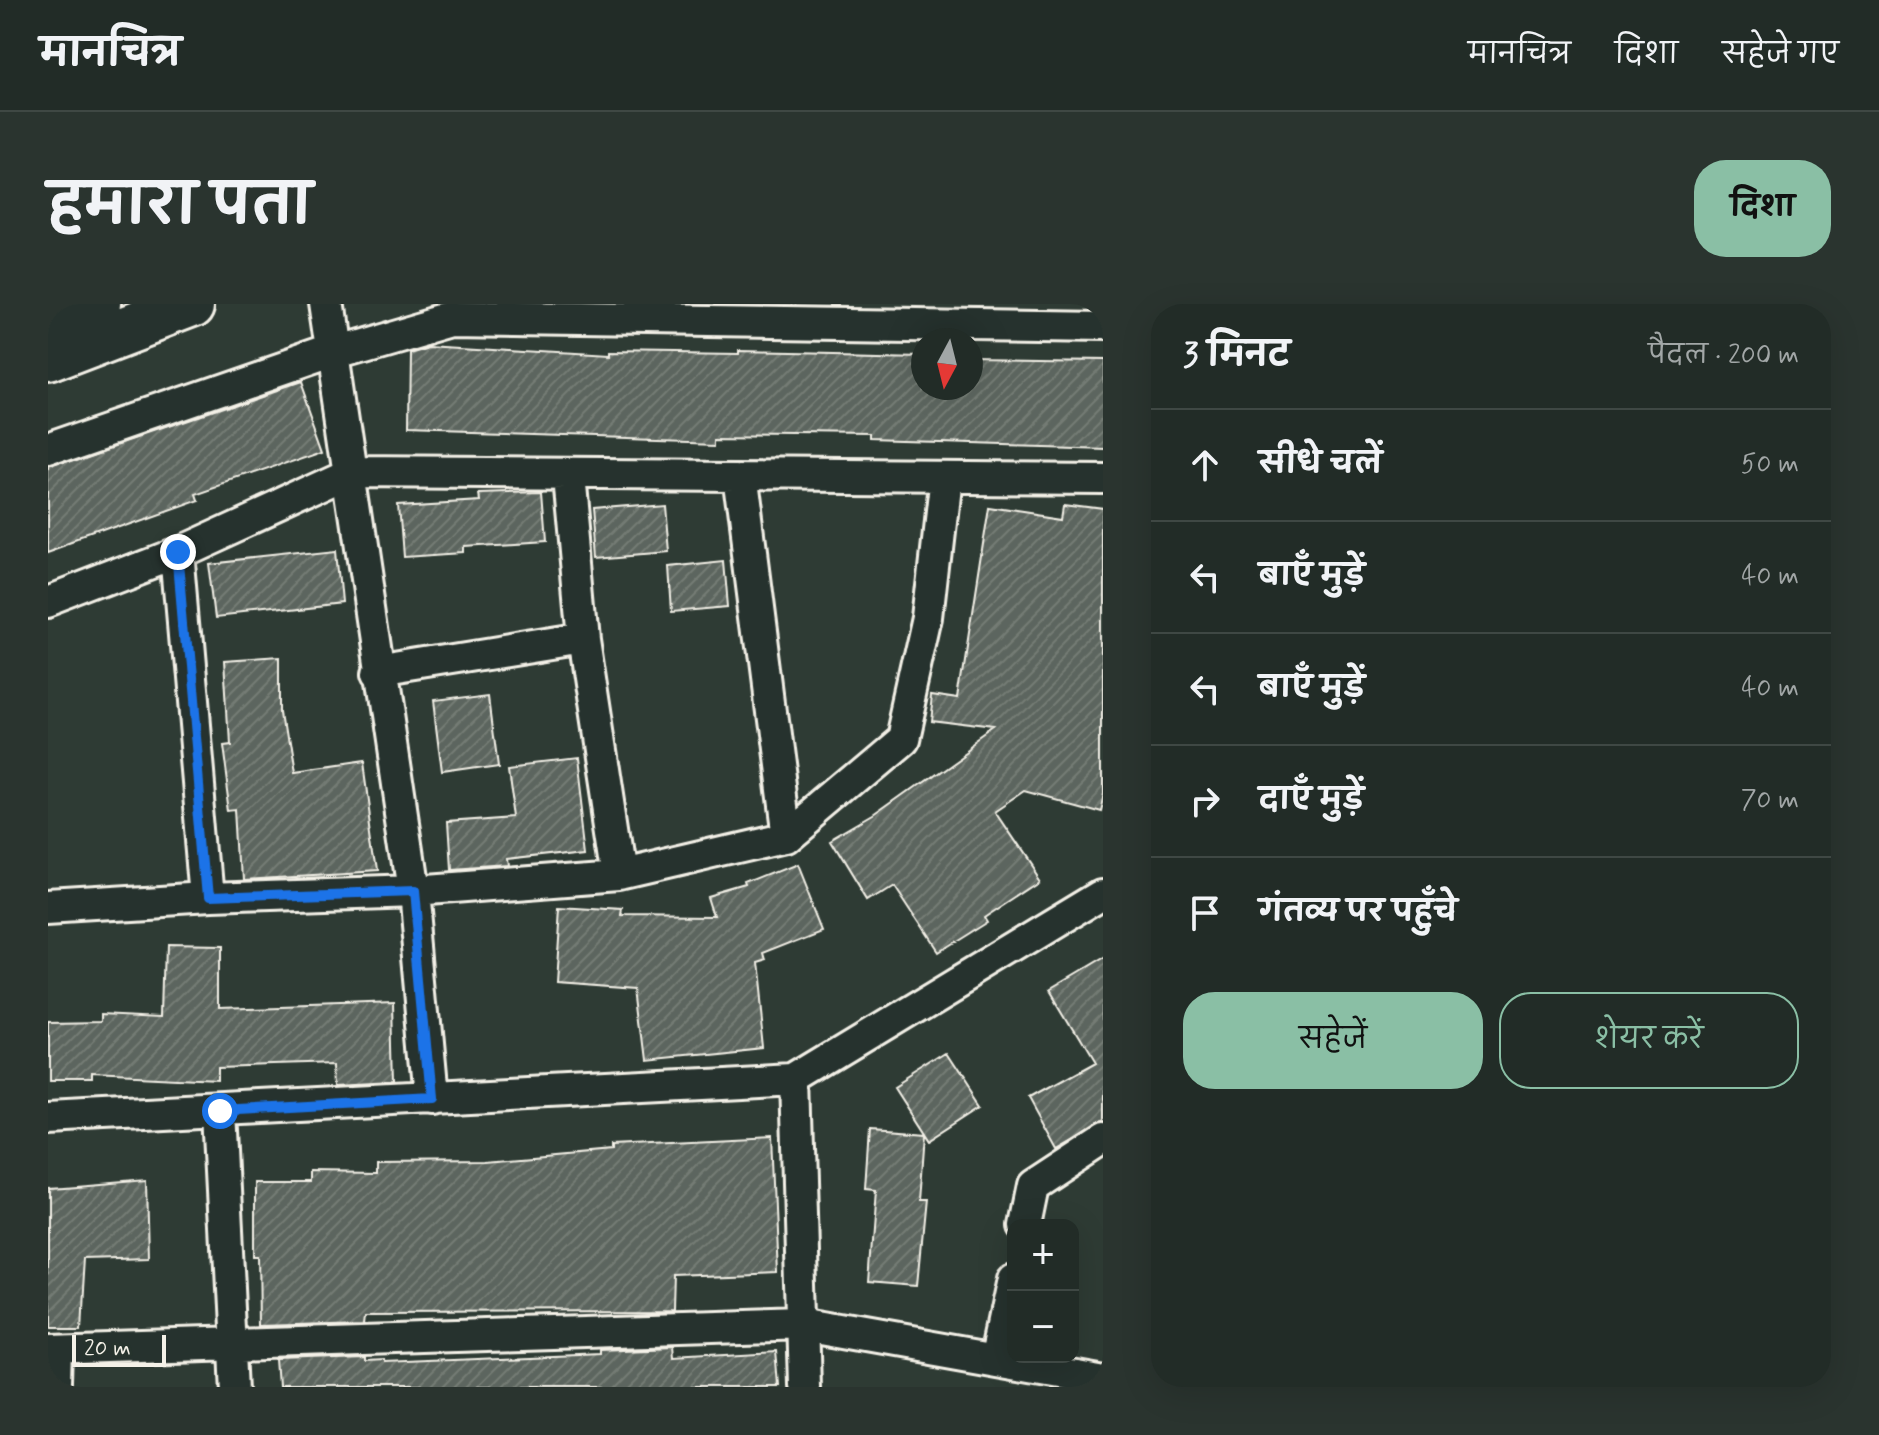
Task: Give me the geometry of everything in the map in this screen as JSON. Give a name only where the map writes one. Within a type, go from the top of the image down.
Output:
[{"type":"main road","points":[[48,324],[98,304]]},
{"type":"main road","points":[[48,359],[192,304]]},
{"type":"street","points":[[326,304],[353,472],[378,672],[413,891],[432,1099]]},
{"type":"street","points":[[48,450],[335,351],[452,317],[1103,327]]},
{"type":"street","points":[[48,602],[178,552],[353,472],[1103,478]]},
{"type":"street","points":[[740,475],[786,836]]},
{"type":"street","points":[[568,476],[583,639],[619,875]]},
{"type":"street","points":[[48,908],[208,898],[413,891],[619,875],[786,836],[901,739],[928,618],[944,477]]},
{"type":"street","points":[[178,552],[208,898]]},
{"type":"street","points":[[378,672],[583,639]]},
{"type":"street","points":[[48,1118],[796,1079],[1103,893]]},
{"type":"street","points":[[796,1079],[805,1387]]},
{"type":"street","points":[[220,1111],[234,1387]]},
{"type":"street","points":[[1026,1219],[1033,1186],[1103,1140]]},
{"type":"street","points":[[996,1359],[1010,1291]]},
{"type":"street","points":[[58,1387],[54,1349],[804,1325],[1103,1378]]},
{"type":"building","points":[[428,343],[608,354],[608,351],[738,353],[738,350],[911,354],[911,400],[983,400],[983,360],[1103,362],[1103,447],[875,440],[875,436],[720,434],[720,440],[406,430],[407,349]]},
{"type":"building","points":[[301,382],[325,449],[195,494],[197,500],[48,553],[48,468]]},
{"type":"building","points":[[541,492],[545,542],[466,547],[466,553],[402,557],[398,505],[479,500],[478,494]]},
{"type":"building","points":[[662,504],[666,551],[596,557],[592,510]]},
{"type":"building","points":[[1065,504],[1103,509],[1103,794],[1099,810],[1026,790],[995,811],[1040,878],[984,915],[987,920],[936,952],[892,885],[868,900],[832,841],[875,816],[996,730],[929,722],[932,695],[960,699],[990,505],[1063,516]]},
{"type":"building","points":[[337,549],[342,604],[216,618],[209,563]]},
{"type":"building","points":[[726,560],[730,606],[671,611],[668,566]]},
{"type":"building","points":[[282,658],[282,710],[292,773],[362,763],[377,871],[244,879],[240,809],[231,810],[222,743],[230,742],[225,662]]},
{"type":"building","points":[[490,694],[499,764],[442,772],[433,701]]},
{"type":"building","points":[[577,758],[588,850],[506,859],[507,866],[449,870],[446,823],[516,818],[509,766]]},
{"type":"building","points":[[798,864],[824,929],[763,953],[765,960],[755,963],[764,1048],[647,1060],[638,988],[554,982],[559,906],[623,910],[622,916],[717,917],[711,898],[749,887],[748,884]]},
{"type":"building","points":[[166,947],[220,948],[220,1009],[395,1003],[397,1082],[338,1085],[337,1063],[216,1067],[216,1081],[92,1075],[92,1081],[48,1081],[48,1022],[101,1021],[101,1014],[164,1017]]},
{"type":"building","points":[[1103,959],[1103,1122],[1056,1149],[1028,1098],[1092,1063],[1049,991]]},
{"type":"building","points":[[949,1053],[983,1105],[929,1140],[895,1087]]},
{"type":"building","points":[[870,1129],[924,1133],[919,1202],[926,1202],[918,1286],[869,1282],[876,1190],[866,1189]]},
{"type":"building","points":[[772,1138],[778,1272],[673,1276],[672,1311],[366,1312],[365,1321],[261,1324],[260,1255],[255,1255],[255,1182],[311,1182],[311,1172],[376,1173],[376,1162],[488,1161],[611,1150],[611,1146]]},
{"type":"building","points":[[147,1180],[149,1259],[85,1261],[81,1326],[48,1326],[48,1188]]},
{"type":"building","points":[[673,1347],[674,1358],[777,1352],[780,1387],[280,1387],[278,1360],[364,1357],[364,1361],[381,1360],[381,1363],[600,1354],[600,1350]]},
{"type":"route","points":[[178,552],[208,898],[413,891],[432,1099],[220,1111]]}]
